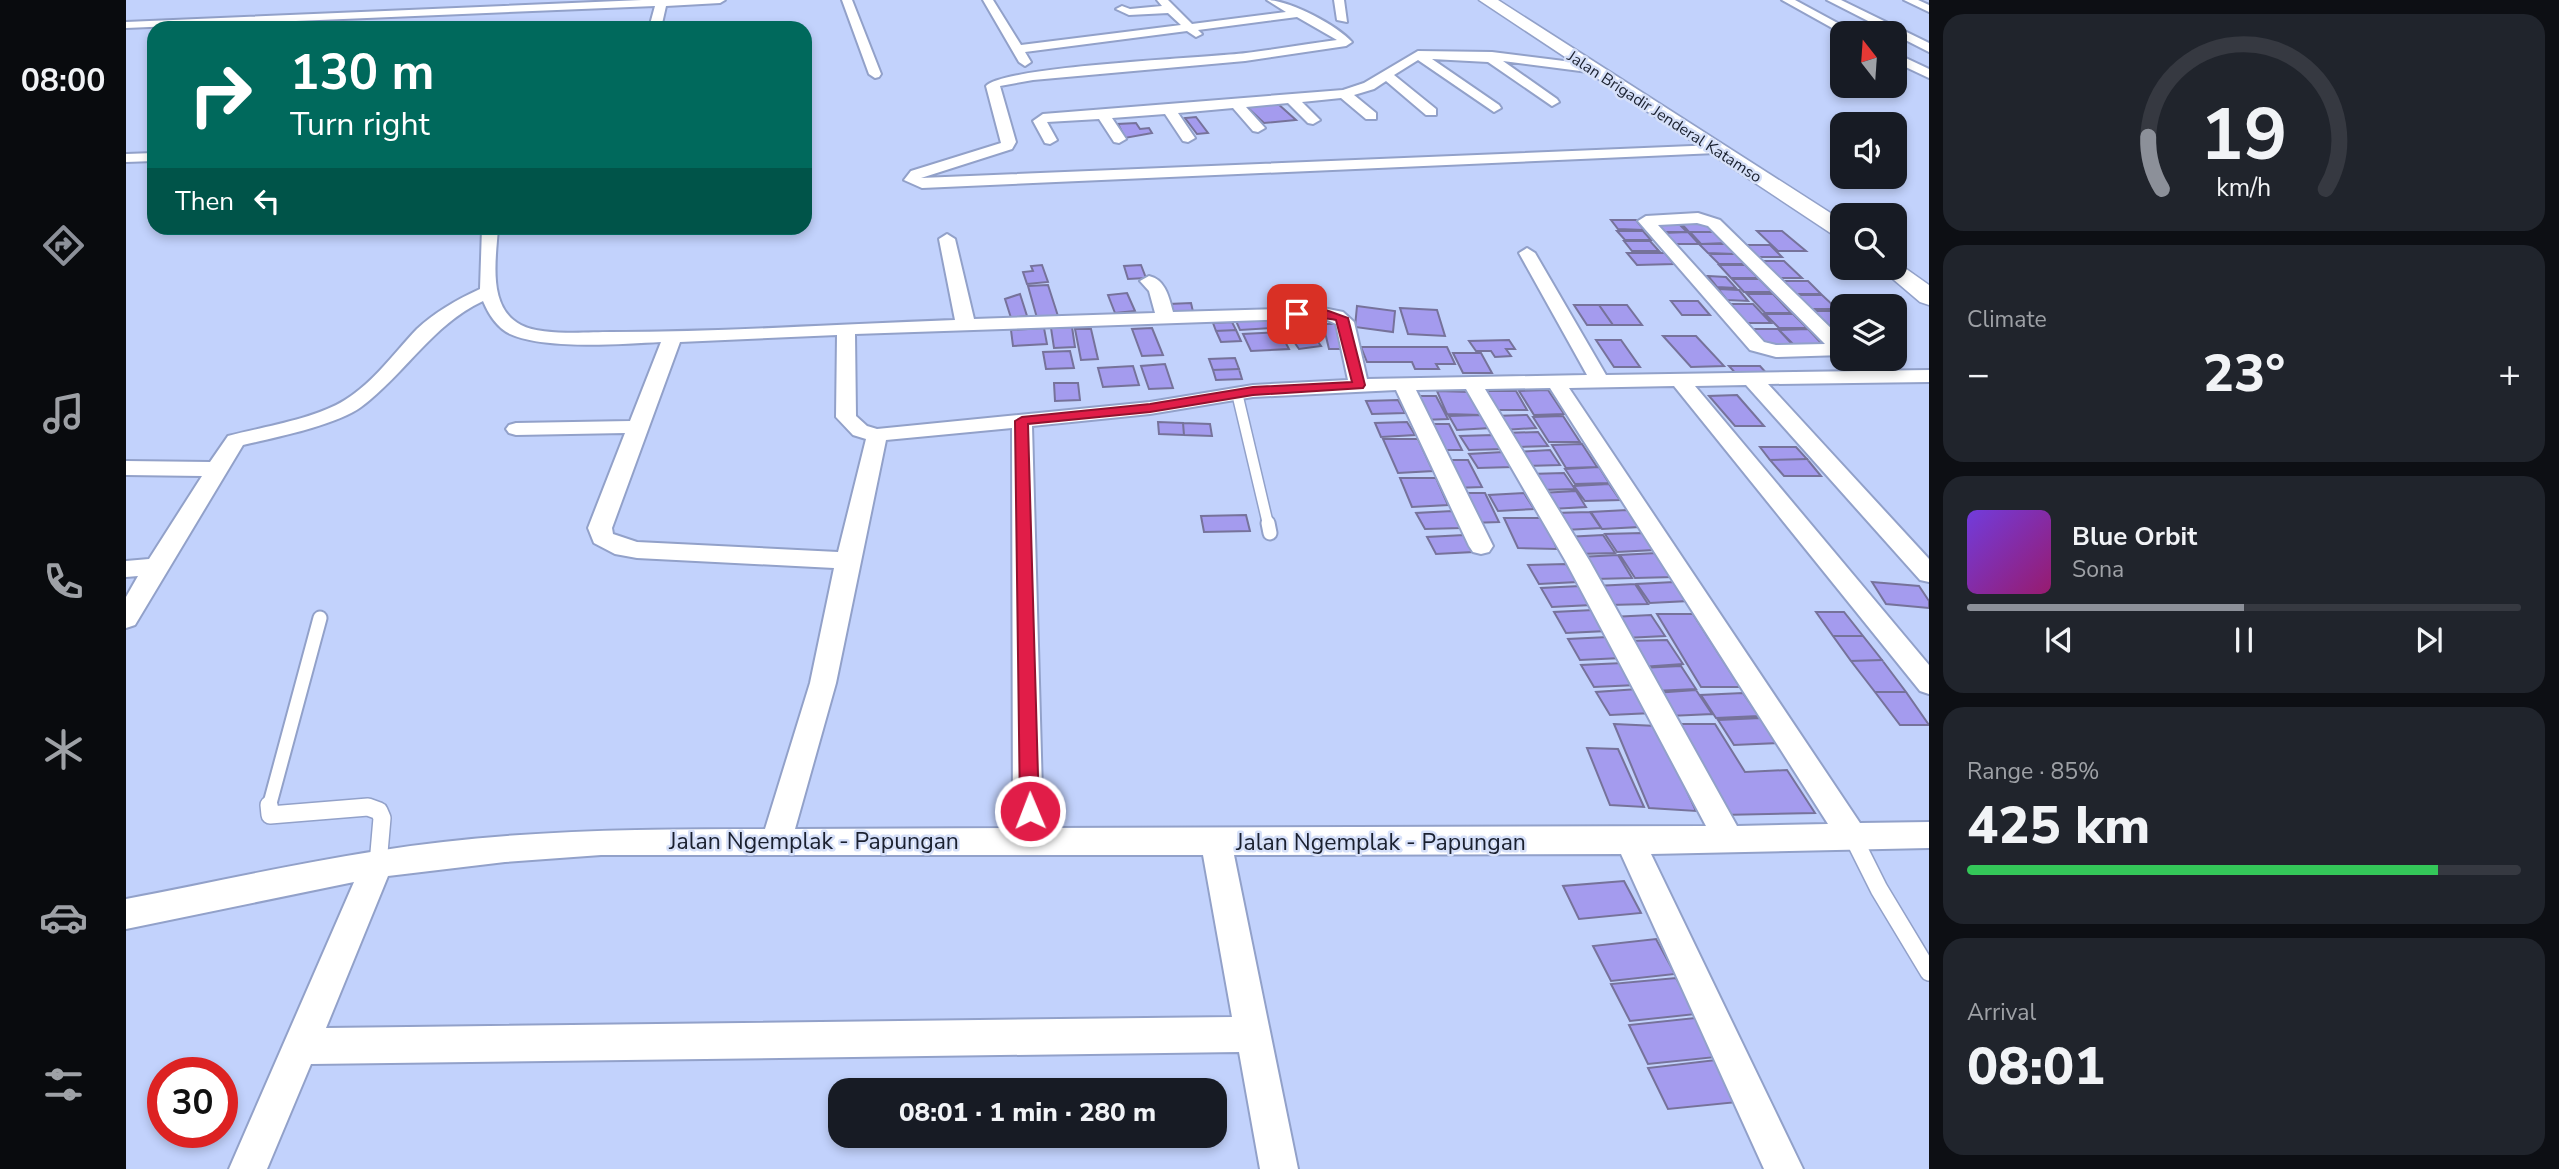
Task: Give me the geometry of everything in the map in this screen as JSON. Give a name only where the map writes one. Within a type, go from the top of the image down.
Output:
[{"type":"main road","name":"Jalan Brigadir Jenderal Katamso","points":[[1487,0],[1830,223]]},
{"type":"main road","points":[[1907,280],[1929,297]]},
{"type":"street","points":[[199,21],[720,0]]},
{"type":"street","points":[[846,0],[875,74]]},
{"type":"street","points":[[988,0],[1032,76]]},
{"type":"street","points":[[1272,0],[1338,34],[1346,42],[1220,60],[1032,76],[992,86],[1009,142],[1007,146],[916,174],[912,180],[922,183],[1104,177],[1716,149]]},
{"type":"street","points":[[1339,0],[1343,20]]},
{"type":"street","points":[[1787,0],[1830,23]]},
{"type":"street","points":[[1832,0],[1929,48]]},
{"type":"street","points":[[1909,0],[1929,9]]},
{"type":"street","points":[[657,21],[661,2]]},
{"type":"street","points":[[1122,9],[1129,12],[1166,5],[1220,60]]},
{"type":"street","points":[[1017,49],[1296,14]]},
{"type":"street","points":[[126,24],[147,23]]},
{"type":"street","points":[[1050,141],[1040,121],[1043,118],[1344,94],[1363,89],[1418,55],[1491,58],[1500,55],[1588,68]]},
{"type":"street","points":[[1418,55],[1494,108]]},
{"type":"street","points":[[1491,58],[1552,102]]},
{"type":"street","points":[[1908,64],[1929,74]]},
{"type":"street","points":[[1386,75],[1431,112]]},
{"type":"street","points":[[1344,94],[1371,116]]},
{"type":"street","points":[[1291,99],[1313,120]]},
{"type":"street","points":[[1236,104],[1258,128]]},
{"type":"street","points":[[1169,110],[1188,138]]},
{"type":"street","points":[[1103,115],[1119,139]]},
{"type":"street","points":[[126,158],[147,157]]},
{"type":"street","points":[[1651,218],[1698,218],[1714,223],[1842,349],[1776,351],[1757,346],[1646,221],[1651,218]]},
{"type":"street","points":[[490,235],[487,292],[496,312],[516,330],[546,337],[673,336],[1323,313],[1337,316],[1345,322],[1359,385]]},
{"type":"street","points":[[947,239],[966,326]]},
{"type":"street","points":[[1527,253],[1599,380]]},
{"type":"street","points":[[1149,281],[1157,289],[1166,318]]},
{"type":"street","points":[[126,619],[223,459],[241,438],[287,429],[351,405],[384,378],[426,331],[462,304],[487,292]]},
{"type":"street","points":[[846,330],[846,417],[860,431],[877,435],[1150,408],[1237,393],[1359,385],[1929,376]]},
{"type":"street","points":[[673,336],[600,528],[602,538],[623,548],[637,550],[848,561]]},
{"type":"street","points":[[1897,371],[1903,377]]},
{"type":"street","points":[[1751,378],[1929,574]]},
{"type":"street","points":[[1679,379],[1929,684]]},
{"type":"street","points":[[1555,381],[1853,836]]},
{"type":"street","points":[[1472,383],[1577,559],[1729,840]]},
{"type":"street","points":[[1403,384],[1481,546]]},
{"type":"street","points":[[1022,421],[1028,842]]},
{"type":"street","points":[[516,429],[638,427]]},
{"type":"street","points":[[776,841],[824,683],[877,435]]},
{"type":"street","points":[[126,468],[223,459]]},
{"type":"street","points":[[126,569],[156,567]]},
{"type":"street","name":"Jalan Ngemplak - Papungan","points":[[126,914],[378,864],[505,849],[601,842],[1630,841],[1929,835]]},
{"type":"street","points":[[1630,841],[1784,1169]]},
{"type":"street","points":[[1216,843],[1279,1169]]},
{"type":"street","points":[[248,1169],[378,864]]},
{"type":"street","points":[[301,1046],[1252,1034]]},
{"type":"lane","points":[[1237,393],[1270,533]]},
{"type":"lane","points":[[320,618],[269,806],[270,815],[368,807],[379,811],[382,818],[378,864]]},
{"type":"lane","points":[[1853,836],[1879,888],[1929,972]]},
{"type":"building","points":[[1277,103],[1296,120],[1264,123],[1246,106]]},
{"type":"building","points":[[1196,117],[1208,133],[1197,134],[1185,118]]},
{"type":"building","points":[[1136,123],[1140,129],[1149,128],[1152,133],[1125,138],[1118,124]]},
{"type":"building","points":[[1611,220],[1636,220],[1644,230],[1618,229]]},
{"type":"building","points":[[1652,221],[1676,221],[1687,232],[1662,232]]},
{"type":"building","points":[[1679,221],[1703,221],[1714,232],[1689,232]]},
{"type":"building","points":[[1617,231],[1643,231],[1651,240],[1625,240]]},
{"type":"building","points":[[1757,231],[1782,231],[1806,251],[1778,251]]},
{"type":"building","points":[[1688,232],[1699,244],[1673,244],[1663,233]]},
{"type":"building","points":[[1690,232],[1715,232],[1726,243],[1701,244]]},
{"type":"building","points":[[1624,241],[1650,241],[1659,251],[1632,251]]},
{"type":"building","points":[[1699,244],[1726,244],[1735,254],[1708,253]]},
{"type":"building","points":[[1745,245],[1770,245],[1782,257],[1756,257]]},
{"type":"building","points":[[1627,253],[1665,253],[1674,264],[1637,265]]},
{"type":"building","points":[[1709,254],[1736,254],[1746,264],[1719,264]]},
{"type":"building","points":[[1760,261],[1784,261],[1802,278],[1777,278]]},
{"type":"building","points":[[1042,265],[1048,282],[1027,284],[1023,272],[1033,271],[1031,266]]},
{"type":"building","points":[[1141,265],[1146,278],[1128,279],[1124,266]]},
{"type":"building","points":[[1719,265],[1745,265],[1758,278],[1731,278]]},
{"type":"building","points":[[1708,276],[1726,277],[1736,288],[1717,287]]},
{"type":"building","points":[[1732,279],[1759,279],[1772,292],[1744,292]]},
{"type":"building","points":[[1781,281],[1808,281],[1821,294],[1794,294]]},
{"type":"building","points":[[1048,285],[1058,316],[1037,318],[1028,286]]},
{"type":"building","points":[[1718,289],[1739,290],[1748,301],[1727,300]]},
{"type":"building","points":[[1127,293],[1135,311],[1115,313],[1108,295]]},
{"type":"building","points":[[1020,294],[1027,316],[1011,318],[1005,299]]},
{"type":"building","points":[[1747,294],[1773,294],[1791,313],[1765,313]]},
{"type":"building","points":[[1795,295],[1822,295],[1830,302],[1830,309],[1809,309]]},
{"type":"building","points":[[1671,301],[1698,301],[1710,315],[1682,315]]},
{"type":"building","points":[[1191,303],[1194,316],[1171,316],[1169,304]]},
{"type":"building","points":[[1727,304],[1753,304],[1771,323],[1744,323]]},
{"type":"building","points":[[1574,305],[1599,305],[1613,325],[1587,325]]},
{"type":"building","points":[[1599,305],[1627,305],[1642,325],[1613,325]]},
{"type":"building","points":[[1357,306],[1395,311],[1393,332],[1355,327]]},
{"type":"building","points":[[1400,308],[1437,310],[1445,336],[1408,334]]},
{"type":"building","points":[[1808,311],[1830,311],[1830,325],[1823,325]]},
{"type":"building","points":[[1765,314],[1793,314],[1807,328],[1779,328]]},
{"type":"building","points":[[1284,318],[1288,327],[1240,330],[1236,321]]},
{"type":"building","points":[[1232,322],[1236,330],[1216,331],[1213,323]]},
{"type":"building","points":[[1323,324],[1340,324],[1348,349],[1329,349]]},
{"type":"building","points":[[1072,327],[1075,347],[1054,348],[1051,328]]},
{"type":"building","points":[[1044,328],[1047,344],[1013,346],[1011,330]]},
{"type":"building","points":[[1152,328],[1163,355],[1142,356],[1132,329]]},
{"type":"building","points":[[1308,328],[1321,346],[1299,349],[1286,330]]},
{"type":"building","points":[[1075,329],[1091,329],[1098,359],[1081,360]]},
{"type":"building","points":[[1749,329],[1778,329],[1792,344],[1763,344]]},
{"type":"building","points":[[1808,329],[1822,344],[1793,344],[1779,330]]},
{"type":"building","points":[[1236,330],[1241,341],[1221,342],[1216,331]]},
{"type":"building","points":[[1280,332],[1289,349],[1251,351],[1243,334]]},
{"type":"building","points":[[1663,336],[1696,336],[1724,366],[1691,367]]},
{"type":"building","points":[[1509,340],[1515,349],[1506,349],[1511,356],[1495,357],[1491,351],[1476,351],[1469,341]]},
{"type":"building","points":[[1596,340],[1621,340],[1640,367],[1614,367]]},
{"type":"building","points":[[1361,347],[1447,347],[1455,364],[1436,364],[1439,369],[1415,369],[1412,362],[1367,362]]},
{"type":"building","points":[[1070,351],[1074,368],[1046,369],[1043,352]]},
{"type":"building","points":[[1453,353],[1481,353],[1492,373],[1463,373]]},
{"type":"building","points":[[1235,358],[1239,369],[1213,370],[1209,359]]},
{"type":"building","points":[[1165,364],[1173,388],[1149,389],[1141,366]]},
{"type":"building","points":[[1133,366],[1139,385],[1103,387],[1098,368]]},
{"type":"building","points":[[1729,366],[1760,366],[1769,376],[1738,376]]},
{"type":"building","points":[[1239,369],[1242,379],[1216,380],[1213,370]]},
{"type":"building","points":[[1054,383],[1078,383],[1080,400],[1055,401]]},
{"type":"building","points":[[1548,390],[1564,414],[1534,415],[1519,391]]},
{"type":"building","points":[[1437,391],[1470,392],[1481,415],[1447,414]]},
{"type":"building","points":[[1484,391],[1516,391],[1527,410],[1494,410]]},
{"type":"building","points":[[1737,395],[1764,426],[1735,426],[1709,396]]},
{"type":"building","points":[[1411,396],[1436,396],[1448,419],[1422,420]]},
{"type":"building","points":[[1398,400],[1405,413],[1372,414],[1366,401]]},
{"type":"building","points":[[1481,415],[1490,428],[1457,430],[1449,416]]},
{"type":"building","points":[[1527,415],[1536,428],[1503,430],[1494,416]]},
{"type":"building","points":[[1563,416],[1580,442],[1549,442],[1533,417]]},
{"type":"building","points":[[1158,422],[1183,423],[1184,435],[1159,434]]},
{"type":"building","points":[[1407,422],[1415,435],[1381,437],[1375,423]]},
{"type":"building","points":[[1183,423],[1210,424],[1212,436],[1184,435]]},
{"type":"building","points":[[1423,424],[1449,424],[1462,450],[1435,450]]},
{"type":"building","points":[[1538,432],[1548,446],[1514,447],[1505,433]]},
{"type":"building","points":[[1494,435],[1503,449],[1469,450],[1460,436]]},
{"type":"building","points":[[1383,439],[1418,439],[1433,471],[1398,473]]},
{"type":"building","points":[[1582,444],[1597,467],[1566,468],[1552,445]]},
{"type":"building","points":[[1760,447],[1796,447],[1807,459],[1770,460]]},
{"type":"building","points":[[1550,450],[1560,465],[1526,466],[1517,452]]},
{"type":"building","points":[[1503,452],[1512,467],[1478,468],[1469,454]]},
{"type":"building","points":[[1807,459],[1821,476],[1784,476],[1770,460]]},
{"type":"building","points":[[1441,460],[1468,460],[1482,487],[1454,488]]},
{"type":"building","points":[[1599,467],[1609,483],[1575,484],[1565,469]]},
{"type":"building","points":[[1564,473],[1575,489],[1540,490],[1530,474]]},
{"type":"building","points":[[1400,478],[1436,478],[1448,505],[1412,507]]},
{"type":"building","points":[[1609,484],[1620,500],[1585,501],[1574,486]]},
{"type":"building","points":[[1576,491],[1586,507],[1551,509],[1541,493]]},
{"type":"building","points":[[1457,493],[1485,493],[1499,522],[1471,523]]},
{"type":"building","points":[[1524,493],[1534,509],[1498,511],[1489,495]]},
{"type":"building","points":[[1627,510],[1639,527],[1602,529],[1591,512]]},
{"type":"building","points":[[1452,511],[1461,528],[1425,529],[1416,513]]},
{"type":"building","points":[[1590,512],[1601,528],[1565,530],[1554,513]]},
{"type":"building","points":[[1246,515],[1250,531],[1204,532],[1201,516]]},
{"type":"building","points":[[1504,518],[1543,518],[1557,549],[1518,548]]},
{"type":"building","points":[[1642,533],[1654,550],[1617,552],[1605,534]]},
{"type":"building","points":[[1464,535],[1473,552],[1436,554],[1427,537]]},
{"type":"building","points":[[1603,535],[1615,553],[1577,554],[1566,537]]},
{"type":"building","points":[[1657,553],[1673,577],[1635,578],[1620,555]]},
{"type":"building","points":[[1618,555],[1632,578],[1595,579],[1580,557]]},
{"type":"building","points":[[1566,564],[1577,582],[1539,584],[1528,565]]},
{"type":"building","points":[[1674,582],[1688,601],[1650,603],[1637,584]]},
{"type":"building","points":[[1872,582],[1919,586],[1929,601],[1929,608],[1886,604]]},
{"type":"building","points":[[1635,584],[1648,604],[1609,605],[1596,586]]},
{"type":"building","points":[[1580,586],[1591,605],[1552,607],[1541,588]]},
{"type":"building","points":[[1593,610],[1606,631],[1566,633],[1554,612]]},
{"type":"building","points":[[1816,612],[1844,612],[1863,636],[1833,636]]},
{"type":"building","points":[[1657,614],[1693,614],[1740,687],[1701,687]]},
{"type":"building","points":[[1651,615],[1665,636],[1625,638],[1612,617]]},
{"type":"building","points":[[1833,636],[1863,636],[1882,660],[1851,661]]},
{"type":"building","points":[[1608,637],[1621,658],[1580,660],[1568,639]]},
{"type":"building","points":[[1667,640],[1683,664],[1641,667],[1626,641]]},
{"type":"building","points":[[1882,660],[1906,692],[1875,692],[1851,661]]},
{"type":"building","points":[[1623,663],[1636,685],[1594,687],[1581,665]]},
{"type":"building","points":[[1681,666],[1696,689],[1654,691],[1640,668]]},
{"type":"building","points":[[1638,689],[1652,713],[1610,715],[1596,692]]},
{"type":"building","points":[[1696,690],[1712,714],[1669,716],[1654,693]]},
{"type":"building","points":[[1875,692],[1906,692],[1929,725],[1900,725]]},
{"type":"building","points":[[1743,693],[1759,716],[1716,718],[1701,695]]},
{"type":"building","points":[[1761,718],[1778,743],[1734,745],[1718,720]]},
{"type":"building","points":[[1614,724],[1657,726],[1696,811],[1649,808]]},
{"type":"building","points":[[1669,724],[1715,724],[1745,772],[1787,770],[1815,813],[1721,815]]},
{"type":"building","points":[[1587,748],[1618,749],[1644,807],[1610,805]]},
{"type":"building","points":[[1624,881],[1641,913],[1579,919],[1563,886]]},
{"type":"building","points":[[1656,939],[1675,974],[1611,981],[1593,946]]},
{"type":"building","points":[[1676,978],[1696,1014],[1630,1021],[1611,984]]},
{"type":"building","points":[[1695,1018],[1716,1057],[1648,1064],[1629,1025]]},
{"type":"building","points":[[1716,1060],[1738,1102],[1668,1109],[1648,1068]]},
{"type":"route","points":[[1030,811],[1022,421],[1150,408],[1253,391],[1359,385],[1342,318],[1323,313],[1297,314]]}]
